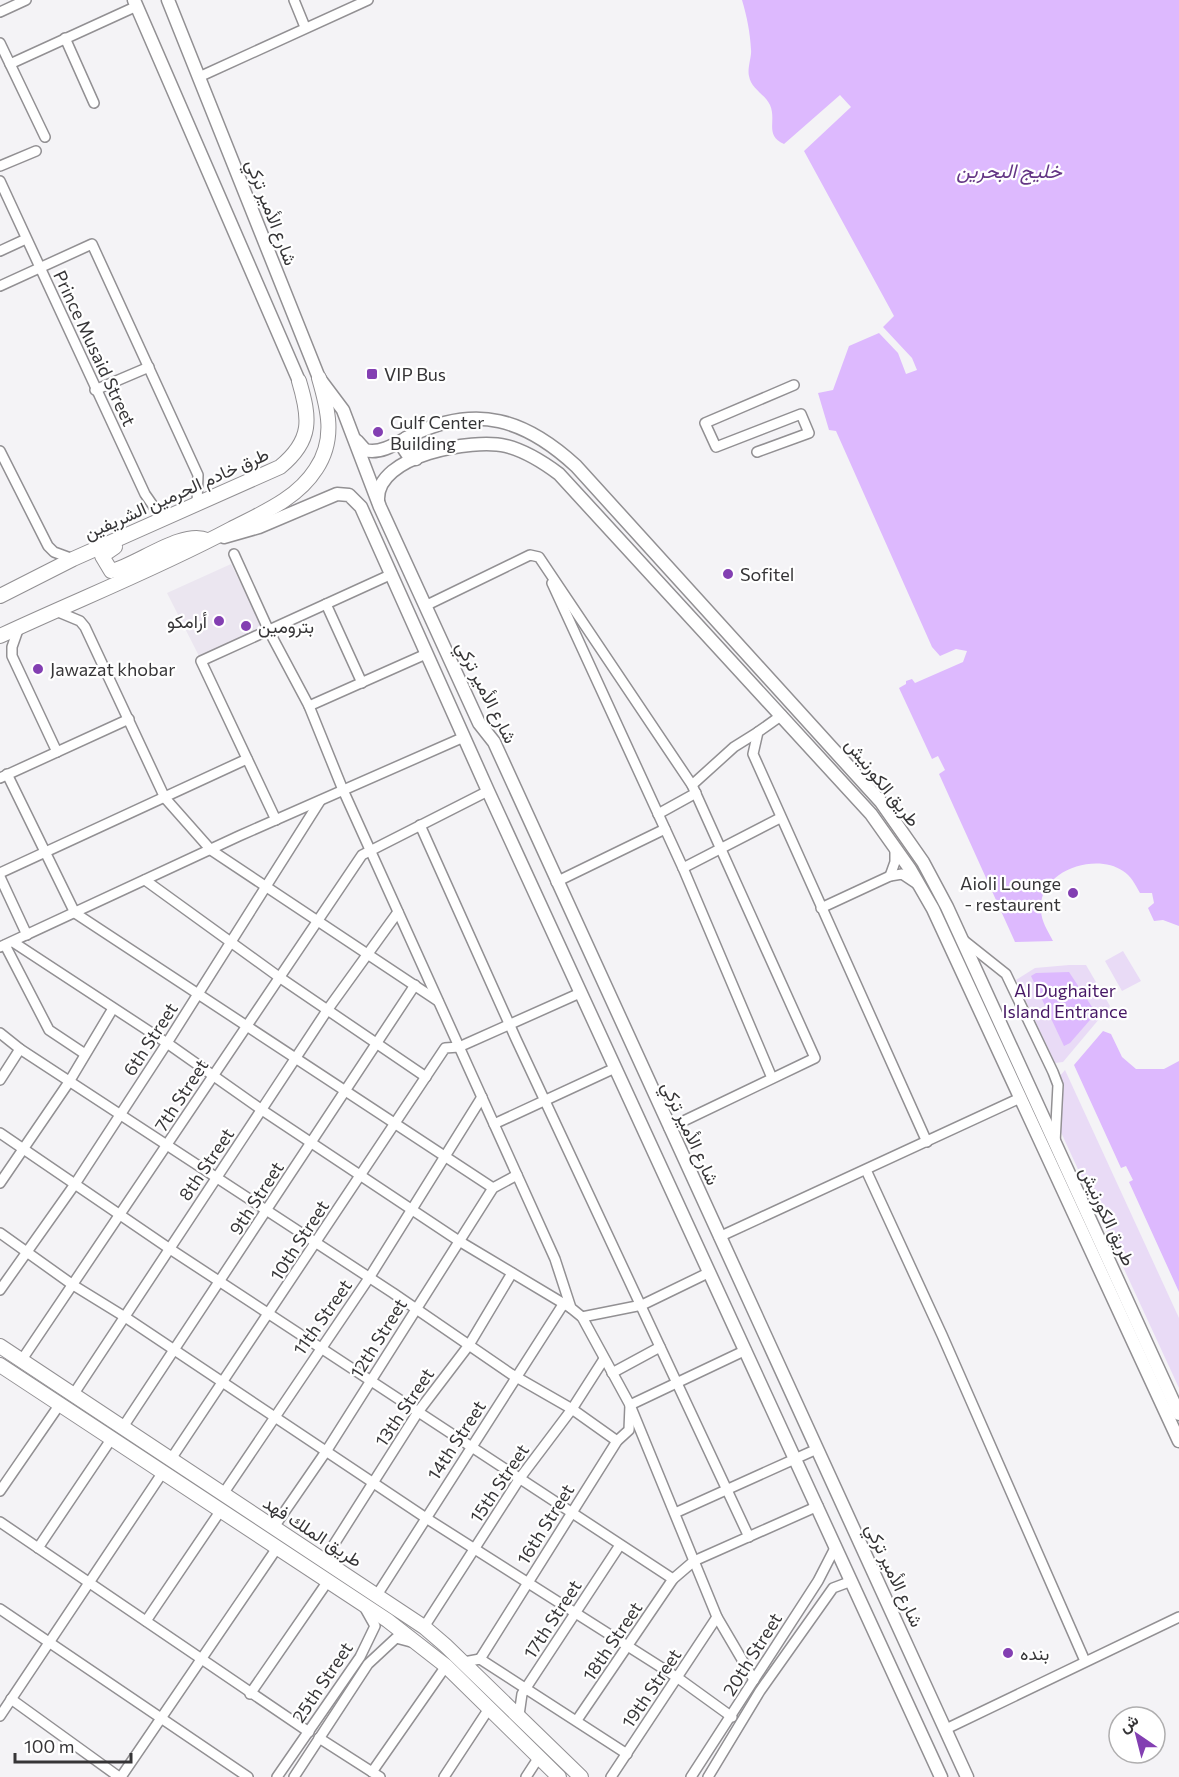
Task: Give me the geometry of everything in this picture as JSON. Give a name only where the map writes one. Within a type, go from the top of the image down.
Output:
[{"type":"highway","points":[[0,636],[208,541],[286,498],[316,469],[328,441],[330,420],[319,378]]},
{"type":"highway","name":"طرق خادم الحرمين الشريفين","points":[[0,596],[73,559],[280,467],[297,452],[303,440],[308,419],[298,381]]},
{"type":"highway","points":[[161,521],[105,552],[102,556],[107,568],[117,570],[186,540],[201,538],[208,541]]},
{"type":"highway","points":[[0,627],[20,617],[37,619]]},
{"type":"highway","name":"طريق الملك فهد","points":[[0,1346],[424,1628],[464,1662],[581,1777]]},
{"type":"highway","name":"طريق الملك فهد","points":[[0,1366],[387,1620],[446,1666],[559,1777]]},
{"type":"main road","name":"شارع الأمير تركي","points":[[170,1],[299,334],[319,378],[335,396],[380,507],[479,723],[494,742],[556,882],[968,1777]]},
{"type":"main road","points":[[136,3],[298,381]]},
{"type":"main road","name":"طريق الكورنيش","points":[[351,431],[361,447],[370,452],[450,422],[490,418],[524,429],[555,447],[576,466],[881,802],[922,862],[962,939],[1179,1414]]},
{"type":"main road","points":[[406,438],[402,446],[404,451],[416,459]]},
{"type":"main road","name":"طريق الكورنيش","points":[[380,507],[378,491],[382,479],[416,459],[448,447],[480,443],[518,450],[546,464],[559,474],[872,814],[896,848],[933,909],[1179,1441]]},
{"type":"main road","name":"شارع الأمير تركي","points":[[208,541],[259,527],[337,494],[349,495],[361,507],[580,993],[818,1506],[849,1582],[941,1777]]},
{"type":"main road","points":[[462,734],[479,723]]},
{"type":"street","points":[[0,12],[26,0]]},
{"type":"street","points":[[294,0],[305,27]]},
{"type":"street","points":[[199,77],[367,0]]},
{"type":"street","points":[[10,64],[136,3]]},
{"type":"street","points":[[64,38],[94,103]]},
{"type":"street","points":[[0,42],[45,137]]},
{"type":"street","points":[[0,166],[36,151]]},
{"type":"street","name":"Prince Musaid Street","points":[[0,181],[145,494],[154,507],[174,515]]},
{"type":"street","points":[[0,251],[26,239]]},
{"type":"street","points":[[0,286],[92,244],[198,475],[197,505]]},
{"type":"street","points":[[95,390],[149,367]]},
{"type":"street","points":[[757,452],[809,433],[801,414],[716,447],[705,423],[794,385]]},
{"type":"street","points":[[0,451],[48,546],[54,552],[73,559]]},
{"type":"street","points":[[234,554],[269,631],[309,706],[343,790],[555,1259],[567,1306]]},
{"type":"street","points":[[426,606],[530,555],[539,557],[694,789],[815,1058],[669,1128]]},
{"type":"street","points":[[539,557],[683,868],[772,1078]]},
{"type":"street","points":[[276,820],[201,661],[392,574]]},
{"type":"street","points":[[326,604],[362,683]]},
{"type":"street","points":[[56,611],[80,621],[85,627],[165,798],[211,850],[320,920],[438,1001]]},
{"type":"street","points":[[19,627],[12,647],[12,656],[57,752]]},
{"type":"street","points":[[309,706],[426,654]]},
{"type":"street","points":[[658,814],[694,789],[734,747],[782,715]]},
{"type":"street","points":[[129,719],[4,776],[46,852],[75,913],[200,992],[493,1188]]},
{"type":"street","points":[[758,732],[753,754],[927,1142]]},
{"type":"street","points":[[6,945],[462,734]]},
{"type":"street","points":[[27,935],[0,875],[247,759]]},
{"type":"street","points":[[370,850],[488,791]]},
{"type":"street","name":"6th Street","points":[[0,1290],[75,1184],[231,944],[320,801]]},
{"type":"street","points":[[683,868],[719,847],[780,818]]},
{"type":"street","points":[[420,825],[509,1025],[749,1537]]},
{"type":"street","points":[[556,882],[665,829]]},
{"type":"street","points":[[890,876],[895,862],[896,848]]},
{"type":"street","name":"7th Street","points":[[21,1360],[362,855],[370,850]]},
{"type":"street","points":[[821,908],[890,876],[902,874],[920,886]]},
{"type":"street","points":[[145,880],[231,944],[378,1042],[426,1077]]},
{"type":"street","name":"8th Street","points":[[73,1395],[328,1008],[398,912]]},
{"type":"street","points":[[962,939],[1006,974],[1053,1072],[1058,1085],[1055,1143]]},
{"type":"street","points":[[6,945],[167,1043],[360,1176],[582,1317],[630,1405],[717,1617],[754,1680]]},
{"type":"street","points":[[6,945],[49,1030],[85,1054]]},
{"type":"street","name":"9th Street","points":[[123,1427],[415,985]]},
{"type":"street","points":[[459,1047],[580,993]]},
{"type":"street","points":[[0,1183],[69,1082],[112,1010]]},
{"type":"street","points":[[0,1034],[516,1377],[572,1409],[617,1441]]},
{"type":"street","name":"10th Street","points":[[171,1459],[270,1315],[394,1122],[446,1048],[459,1047]]},
{"type":"street","points":[[0,1080],[20,1049]]},
{"type":"street","points":[[494,1124],[615,1068]]},
{"type":"street","name":"11th Street","points":[[224,1494],[369,1278],[482,1097]]},
{"type":"street","points":[[719,1237],[1020,1098]]},
{"type":"street","points":[[0,1133],[170,1249],[673,1579]]},
{"type":"street","points":[[866,1170],[942,1335],[1085,1661]]},
{"type":"street","name":"12th Street","points":[[274,1527],[327,1450],[493,1188],[517,1175]]},
{"type":"street","points":[[0,1233],[73,1285],[327,1450],[426,1518],[678,1678],[732,1717]]},
{"type":"street","points":[[582,1317],[642,1305],[710,1272]]},
{"type":"street","name":"13th Street","points":[[324,1560],[418,1412],[469,1345],[512,1273]]},
{"type":"street","name":"14th Street","points":[[377,1595],[470,1446],[567,1306]]},
{"type":"street","points":[[612,1373],[660,1347]]},
{"type":"street","points":[[630,1405],[746,1350]]},
{"type":"street","name":"15th Street","points":[[424,1628],[520,1478],[572,1409],[604,1359]]},
{"type":"street","points":[[0,1491],[60,1404]]},
{"type":"street","name":"16th Street","points":[[480,1659],[617,1441],[629,1430],[630,1405]]},
{"type":"street","points":[[38,1548],[112,1438]]},
{"type":"street","points":[[675,1513],[817,1449]]},
{"type":"street","points":[[0,1716],[163,1472]]},
{"type":"street","name":"18th Street","points":[[578,1720],[673,1579],[694,1561],[818,1506]]},
{"type":"street","points":[[146,1621],[221,1510]]},
{"type":"street","points":[[0,1522],[309,1732]]},
{"type":"street","name":"17th Street","points":[[519,1715],[520,1699],[527,1687],[621,1545]]},
{"type":"street","name":"20th Street","points":[[691,1777],[818,1581],[836,1546]]},
{"type":"street","points":[[11,1699],[120,1777],[277,1548]]},
{"type":"street","points":[[818,1581],[827,1580],[833,1588],[849,1582]]},
{"type":"street","points":[[250,1694],[328,1581]]},
{"type":"street","name":"20th Street","points":[[708,1777],[760,1691],[833,1588]]},
{"type":"street","name":"25th Street","points":[[294,1777],[320,1738],[364,1660],[375,1626],[372,1616],[361,1603]]},
{"type":"street","points":[[0,1609],[248,1777]]},
{"type":"street","name":"19th Street","points":[[610,1777],[717,1617]]},
{"type":"street","points":[[946,1729],[1179,1617]]},
{"type":"street","name":"25th Street","points":[[278,1777],[364,1660],[396,1638],[417,1644]]},
{"type":"street","points":[[464,1662],[480,1659],[527,1687],[627,1754]]},
{"type":"street","points":[[320,1738],[376,1774],[446,1666]]},
{"type":"street","points":[[444,1777],[490,1707]]},
{"type":"street","points":[[526,1777],[539,1757]]},
{"type":"shaded area","points":[[231,564],[264,630],[200,658],[167,593]]},
{"type":"green space","points":[[1123,951],[1141,981],[1122,991],[1105,961]]},
{"type":"green space","name":"Al Dughaiter Island Entrance","points":[[1086,965],[1110,1006],[1063,1062],[1055,1063],[1016,980],[1035,968]]},
{"type":"green space","points":[[1065,1070],[1179,1318],[1179,1388],[1059,1128],[1059,1077]]},
{"type":"water","name":"خليج البحرين","points":[[742,0],[1179,0],[1179,926],[1163,920],[1154,921],[1148,908],[1154,903],[1152,893],[1140,893],[1131,878],[1123,871],[1098,864],[1084,865],[1058,876],[1043,896],[1042,918],[1053,941],[1015,942],[939,774],[945,770],[938,756],[932,759],[899,688],[906,684],[906,681],[912,679],[915,683],[963,662],[967,651],[956,649],[940,656],[932,647],[836,431],[829,430],[818,393],[833,390],[849,346],[879,333],[898,353],[906,374],[917,370],[912,358],[883,327],[894,316],[804,151],[851,107],[840,95],[784,144],[778,140],[773,132],[770,105],[750,81],[751,43]]},
{"type":"water","points":[[1069,972],[1096,1013],[1070,1043],[1064,1046],[1031,976],[1036,973]]},
{"type":"water","points":[[1103,1031],[1111,1034],[1122,1057],[1136,1069],[1164,1069],[1179,1061],[1179,1292],[1129,1182],[1133,1180],[1126,1166],[1121,1168],[1074,1065]]},
{"type":"place","name":"VIP Bus","points":[[372,374]]},
{"type":"place","name":"Gulf Center Building","points":[[378,432]]},
{"type":"place","name":"Sofitel","points":[[728,574]]},
{"type":"place","name":"أرامكو","points":[[219,621]]},
{"type":"place","name":"بترومين","points":[[246,626]]},
{"type":"place","name":"Jawazat khobar","points":[[38,669]]},
{"type":"place","name":"Aioli Lounge - restaurent","points":[[1073,893]]},
{"type":"place","name":"بنده","points":[[1008,1653]]}]
